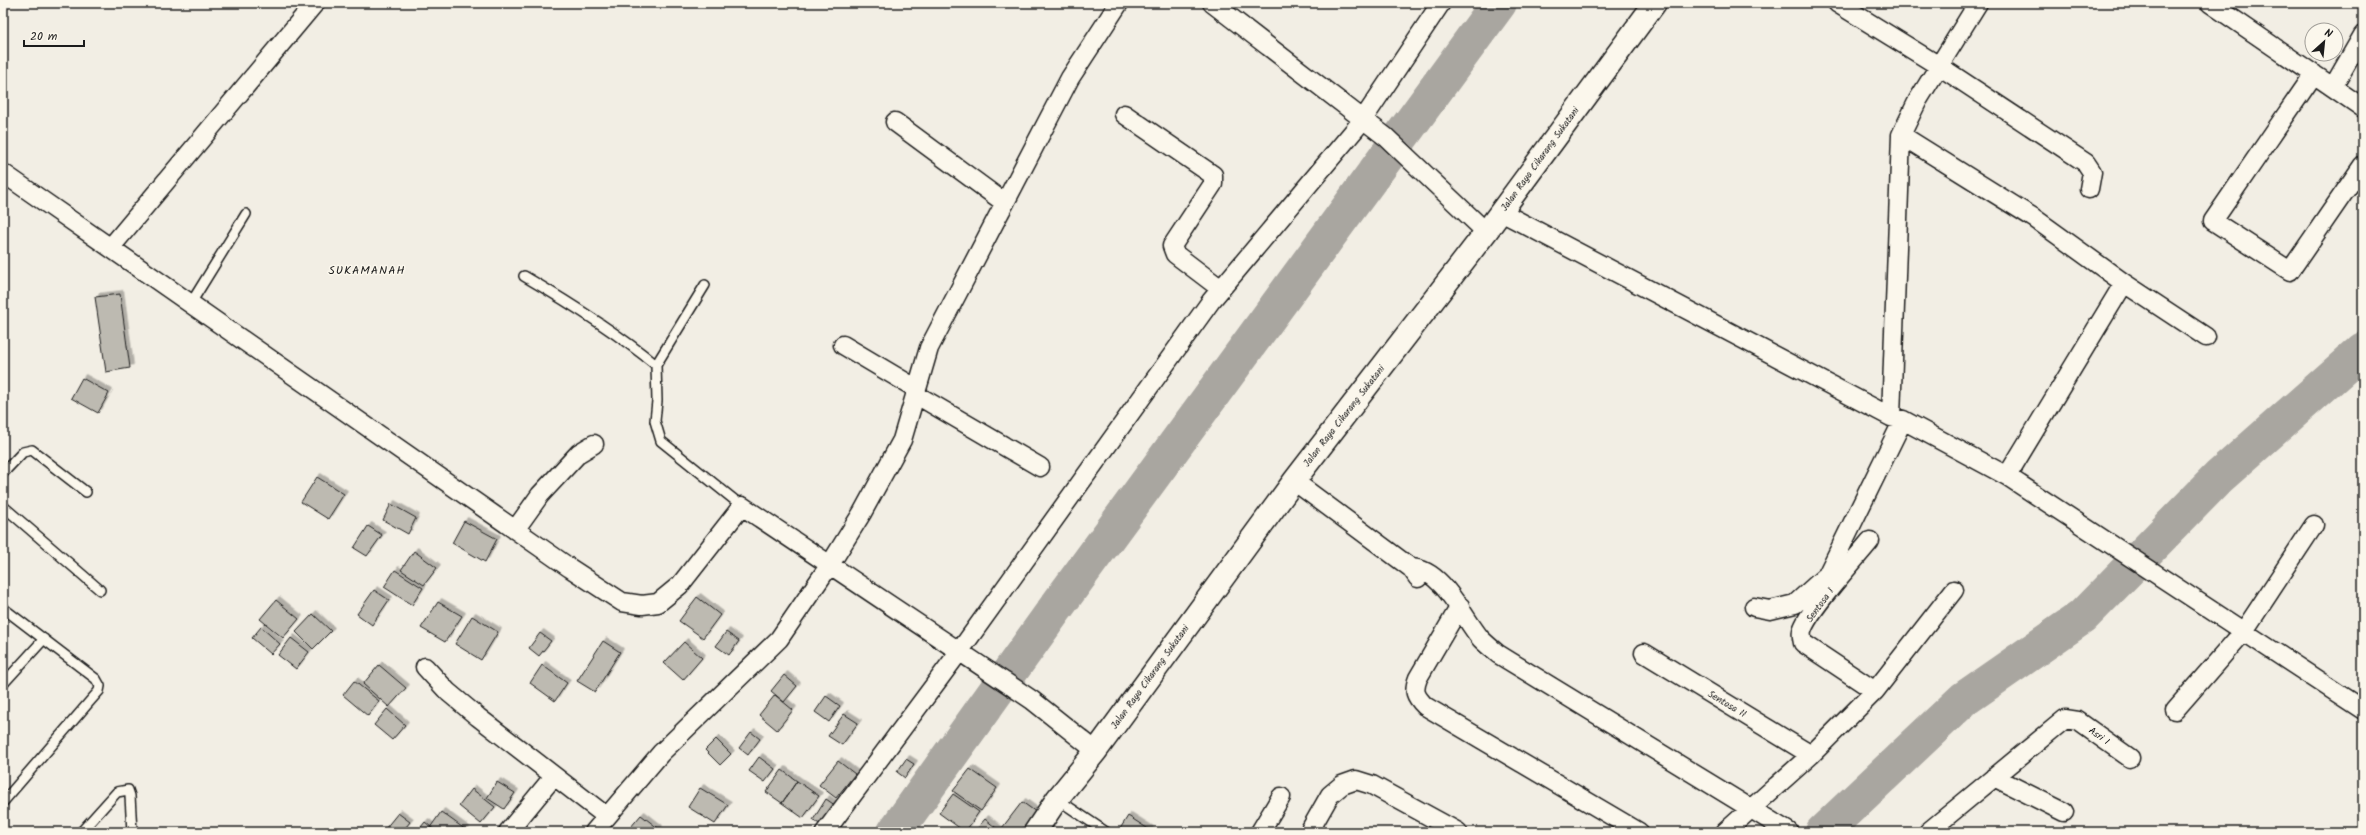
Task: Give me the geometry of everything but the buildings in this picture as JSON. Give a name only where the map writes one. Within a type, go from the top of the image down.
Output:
[{"type":"main road","name":"Jalan Raya Cikarang Sukatani","points":[[1035,832],[1057,799],[1096,751],[1294,481],[1486,232],[1655,3]]},
{"type":"street","points":[[111,247],[316,3]]},
{"type":"street","points":[[594,832],[661,753],[779,639],[831,563],[862,514],[902,440],[929,348],[1070,78],[1119,3]]},
{"type":"street","points":[[1212,3],[1386,137],[1486,232]]},
{"type":"street","points":[[825,832],[959,652],[1221,289],[1362,120],[1441,3]]},
{"type":"street","points":[[1837,3],[1939,66],[2086,163],[2092,172],[2089,189]]},
{"type":"street","points":[[1754,607],[1770,610],[1795,604],[1827,575],[1897,418],[1901,135],[1939,66],[1978,3]]},
{"type":"street","points":[[2210,3],[2363,108]]},
{"type":"street","points":[[2333,87],[2363,35]]},
{"type":"street","points":[[2314,74],[2213,221],[2290,271],[2363,165]]},
{"type":"street","points":[[1124,114],[1213,175],[1213,184],[1172,246],[1175,254],[1221,289]]},
{"type":"street","points":[[895,122],[1005,203]]},
{"type":"street","points":[[1901,135],[2034,218],[2124,283],[2206,337]]},
{"type":"street","points":[[3,173],[515,530],[622,602],[642,605],[658,603],[680,585],[742,506],[831,563],[959,652],[1032,700],[1096,751]]},
{"type":"street","points":[[1501,212],[2007,476],[2174,584],[2363,710]]},
{"type":"street","points":[[2007,476],[2124,283]]},
{"type":"street","points":[[842,345],[1040,467]]},
{"type":"street","points":[[515,530],[540,495],[579,453],[594,444]]},
{"type":"street","points":[[1294,481],[1411,568],[1419,568],[1443,585],[1481,638],[1498,654],[1785,830]]},
{"type":"street","points":[[2175,710],[2244,631],[2314,525]]},
{"type":"street","name":"Sentosa I","points":[[1870,540],[1815,610],[1802,630],[1801,637],[1803,643],[1875,691]]},
{"type":"street","points":[[1725,832],[1750,808],[1811,755],[1875,691],[1954,590]]},
{"type":"street","points":[[1454,600],[1418,678],[1414,689],[1416,698],[1425,706],[1639,832]]},
{"type":"street","name":"Sentosa II","points":[[1644,653],[1811,755]]},
{"type":"street","points":[[426,667],[448,692],[606,816]]},
{"type":"street","name":"Asri I","points":[[1994,777],[2065,719],[2078,720],[2130,758]]},
{"type":"street","points":[[508,832],[554,776]]},
{"type":"street","points":[[1934,830],[1994,777],[2064,812]]},
{"type":"street","points":[[1309,832],[1330,795],[1342,784],[1356,780],[1372,785],[1458,832]]},
{"type":"street","points":[[1260,832],[1282,797]]},
{"type":"lane","points":[[191,303],[246,214]]},
{"type":"lane","points":[[524,276],[594,320],[656,365]]},
{"type":"lane","points":[[705,285],[656,365],[658,401],[655,420],[656,429],[661,441],[742,506]]},
{"type":"lane","points":[[3,473],[22,452],[32,450],[86,492]]},
{"type":"lane","points":[[3,506],[100,590]]},
{"type":"lane","points":[[3,608],[96,679],[100,686],[99,691],[3,802]]},
{"type":"lane","points":[[3,684],[44,639]]},
{"type":"lane","points":[[81,832],[117,792],[122,790],[128,790],[130,796],[132,832]]},
{"type":"lane","points":[[1057,799],[1106,832]]},
{"type":"waterway","points":[[895,832],[1055,609],[1499,3]]},
{"type":"waterway","points":[[1823,832],[1964,699],[2082,617],[2219,477],[2363,350]]},
{"type":"district","name":"SUKAMANAH","points":[[367,270]]}]
